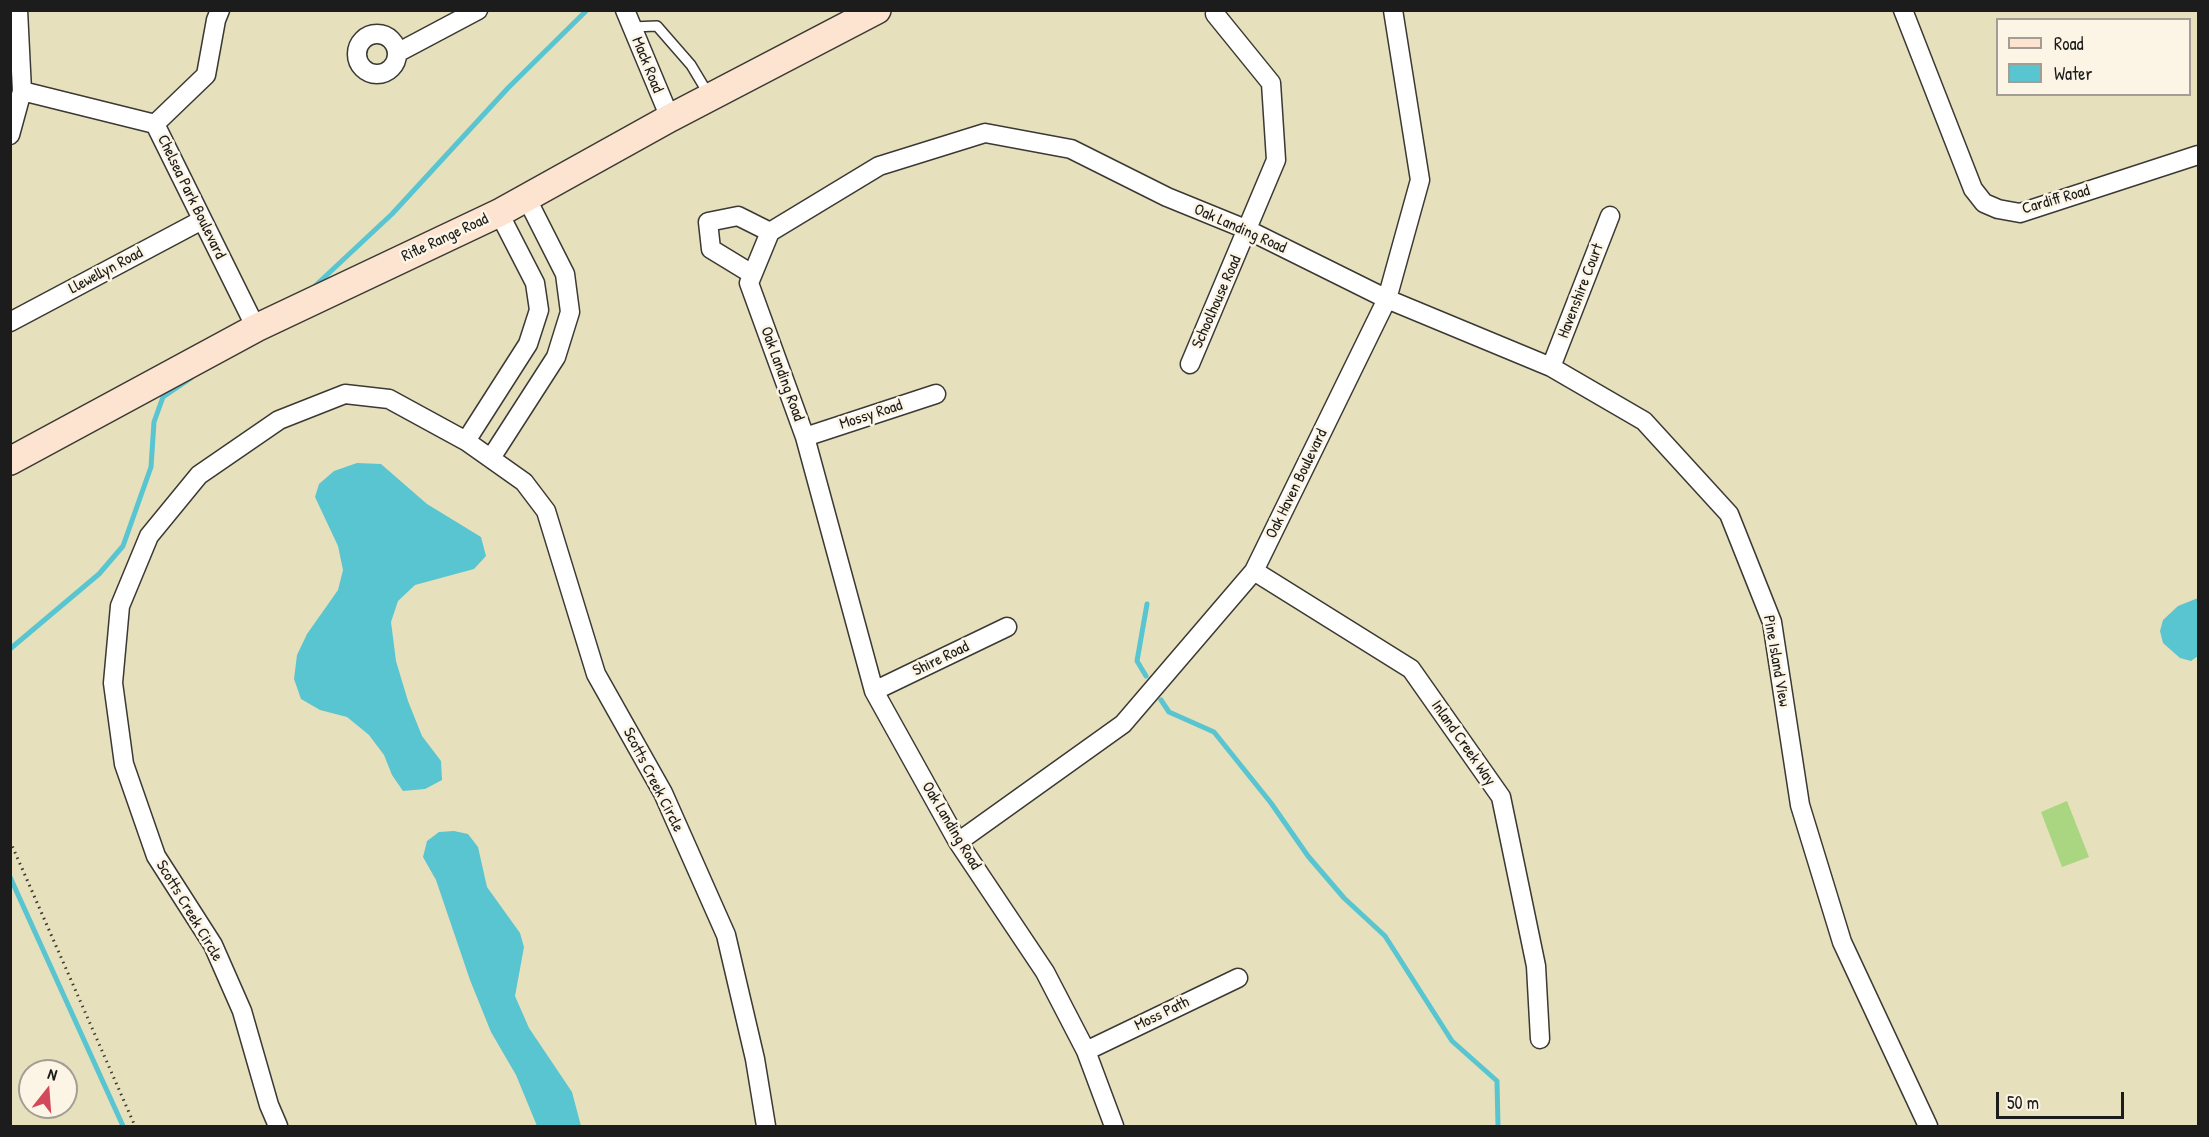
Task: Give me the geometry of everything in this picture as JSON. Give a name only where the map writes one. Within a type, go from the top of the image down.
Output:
[{"type":"main road","name":"Rifle Range Road","points":[[10,461],[256,328],[499,213],[711,97],[848,17],[877,10]]},
{"type":"street","points":[[10,135],[22,91],[18,10]]},
{"type":"street","points":[[155,124],[206,75],[216,20],[220,10]]},
{"type":"street","points":[[397,53],[478,10]]},
{"type":"street","name":"Oak Haven Boulevard","points":[[958,842],[1124,723],[1254,571],[1387,299],[1420,180],[1393,10]]},
{"type":"street","name":"Cardiff Road","points":[[1903,10],[1973,189],[1984,203],[1998,209],[2020,213],[2199,155]]},
{"type":"street","name":"Schoolhouse Road","points":[[1190,364],[1276,160],[1271,83],[1215,14]]},
{"type":"street","name":"Mack Road","points":[[628,19],[670,118]]},
{"type":"street","name":"Chelsea Park Boulevard","points":[[22,91],[155,124],[256,328]]},
{"type":"street","name":"Oak Landing Road","points":[[1114,1126],[1086,1051],[1045,972],[958,842],[874,692],[805,437],[748,283],[770,232],[879,166],[985,133],[1071,149],[1167,197],[1248,230],[1387,299]]},
{"type":"street","points":[[491,458],[556,357],[570,312],[565,274],[526,197]]},
{"type":"street","points":[[466,441],[528,344],[538,310],[535,283],[499,213]]},
{"type":"street","points":[[752,274],[711,249],[708,222],[738,216],[770,232]]},
{"type":"street","name":"Havenshire Court","points":[[1551,367],[1610,216]]},
{"type":"street","name":"Llewellyn Road","points":[[10,322],[202,220]]},
{"type":"street","name":"Pine Island View","points":[[1387,299],[1551,367],[1644,421],[1729,514],[1772,622],[1800,805],[1842,942],[1929,1126]]},
{"type":"street","name":"Scotts Creek Circle","points":[[278,1126],[269,1105],[242,1011],[213,945],[156,856],[124,764],[113,683],[120,606],[149,536],[199,475],[279,420],[345,394],[389,399],[466,441],[524,482],[546,511],[596,674],[663,793],[726,935],[755,1059],[766,1126]]},
{"type":"street","name":"Mossy Road","points":[[805,437],[936,394]]},
{"type":"street","name":"Inland Creek Way","points":[[1254,571],[1411,669],[1501,797],[1536,966],[1540,1039]]},
{"type":"street","name":"Shire Road","points":[[874,692],[1007,627]]},
{"type":"street","name":"Moss Path","points":[[1086,1051],[1238,978]]},
{"type":"lane","points":[[628,19],[657,26],[690,65],[711,97]]},
{"type":"path","points":[[10,841],[135,1126]]},
{"type":"green space","points":[[2067,801],[2089,857],[2062,867],[2041,812]]},
{"type":"water","points":[[357,463],[381,464],[427,504],[481,537],[486,556],[474,569],[415,585],[398,601],[391,622],[396,661],[408,701],[422,736],[441,761],[442,780],[425,789],[403,791],[392,775],[384,755],[369,735],[347,717],[320,710],[301,699],[294,679],[297,655],[307,634],[338,590],[343,570],[338,546],[315,497],[319,484],[334,471]]},
{"type":"water","points":[[2198,598],[2198,656],[2191,661],[2180,658],[2163,643],[2160,631],[2163,620],[2178,606]]},
{"type":"water","points":[[454,831],[468,834],[478,847],[487,887],[520,933],[524,947],[515,996],[529,1028],[572,1092],[581,1126],[537,1126],[516,1075],[491,1032],[470,980],[436,880],[423,857],[427,841],[439,832]]},
{"type":"waterway","points":[[314,287],[392,214],[508,88],[587,10]]},
{"type":"waterway","points":[[10,649],[99,574],[123,546],[151,467],[154,422],[163,397],[191,378]]},
{"type":"waterway","points":[[1146,676],[1137,661],[1147,604]]},
{"type":"waterway","points":[[1161,700],[1169,712],[1214,732],[1271,803],[1308,856],[1344,898],[1385,936],[1452,1041],[1497,1081],[1498,1126]]},
{"type":"waterway","points":[[10,877],[123,1126]]}]
